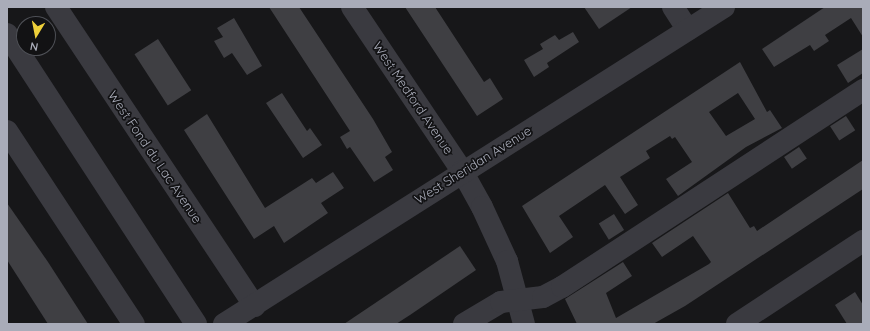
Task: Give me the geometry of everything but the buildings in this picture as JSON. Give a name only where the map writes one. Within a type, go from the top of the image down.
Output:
[{"type":"street","name":"West Fond du Lac Avenue","points":[[56,7],[255,306]]},
{"type":"street","name":"West Medford Avenue","points":[[352,7],[462,171],[507,261],[524,324]]},
{"type":"street","points":[[673,7],[688,30]]},
{"type":"street","name":"West Sheridan Avenue","points":[[224,324],[255,306],[462,171],[724,7]]},
{"type":"street","points":[[7,34],[196,324]]},
{"type":"street","points":[[464,324],[501,302],[518,298],[543,297],[562,287],[863,90]]},
{"type":"street","points":[[7,131],[134,324]]},
{"type":"street","points":[[736,324],[863,241]]}]
